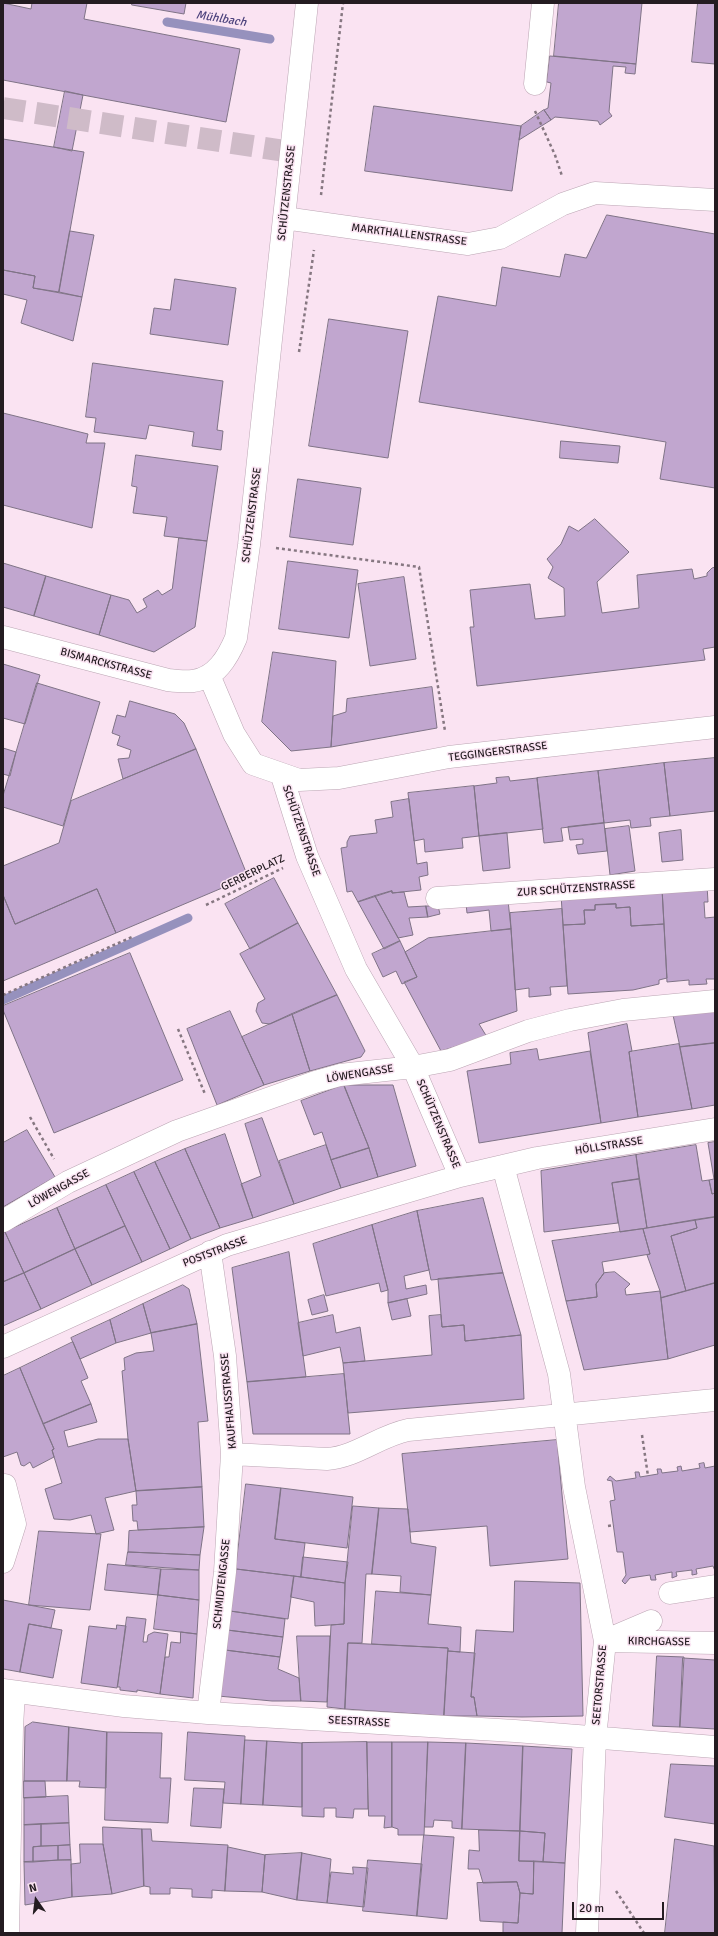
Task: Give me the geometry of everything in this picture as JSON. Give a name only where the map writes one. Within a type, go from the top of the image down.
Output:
[{"type":"street","name":"SCHÜTZENSTRASSE","points":[[307,3],[249,545],[236,638],[230,653],[223,664],[209,675],[234,734],[253,764],[282,776],[307,856],[356,969],[413,1067],[460,1176],[503,1166]]},
{"type":"street","points":[[535,84],[543,3]]},
{"type":"street","name":"MARKTHALLENSTRASSE","points":[[284,218],[468,244],[500,238],[563,204],[595,193],[715,200]]},
{"type":"street","name":"BISMARCKSTRASSE","points":[[3,637],[168,680],[194,681],[209,675]]},
{"type":"street","name":"TEGGINGERSTRASSE","points":[[282,776],[299,780],[315,780],[351,776],[449,757],[715,727]]},
{"type":"street","name":"ZUR SCHÜTZENSTRASSE","points":[[437,898],[715,879]]},
{"type":"street","name":"LÖWENGASSE","points":[[3,1221],[68,1182],[177,1131],[315,1082],[340,1075],[413,1067],[450,1060],[528,1032],[570,1020],[623,1010],[715,1001]]},
{"type":"street","name":"HÖLLSTRASSE","points":[[503,1166],[545,1156],[715,1129]]},
{"type":"street","points":[[503,1166],[558,1374],[564,1416]]},
{"type":"street","name":"POSTSTRASSE","points":[[3,1347],[227,1245],[460,1176]]},
{"type":"street","name":"KAUFHAUSSTRASSE","points":[[210,1252],[225,1356],[232,1454],[327,1460],[338,1458],[385,1437],[408,1430],[564,1416],[715,1400]]},
{"type":"street","name":"SEETORSTRASSE","points":[[564,1416],[574,1487],[605,1641],[595,1738],[587,1933]]},
{"type":"street","name":"SCHMIDTENGASSE","points":[[208,1714],[225,1572],[232,1454]]},
{"type":"street","points":[[3,1562],[15,1524],[5,1485]]},
{"type":"street","points":[[670,1593],[715,1586]]},
{"type":"street","name":"KIRCHGASSE","points":[[605,1641],[651,1621]]},
{"type":"street","name":"KIRCHGASSE","points":[[605,1641],[715,1643]]},
{"type":"street","points":[[8,1691],[12,1727],[8,1933]]},
{"type":"street","name":"SEESTRASSE","points":[[8,1691],[124,1706],[208,1714],[715,1747]]},
{"type":"path","points":[[535,84],[532,103],[555,155],[562,176]]},
{"type":"path","points":[[249,545],[419,567],[449,757]]},
{"type":"path","name":"GERBERPLATZ","points":[[206,904],[307,856]]},
{"type":"path","points":[[3,995],[134,936]]},
{"type":"path","points":[[178,1029],[214,1117]]},
{"type":"path","points":[[30,1117],[68,1182]]},
{"type":"path","points":[[638,1408],[648,1476]]},
{"type":"building","points":[[3,3],[31,9],[32,3],[87,3],[84,19],[240,49],[226,122],[3,80]]},
{"type":"building","points":[[132,3],[186,3],[184,14],[132,5]]},
{"type":"building","points":[[559,3],[642,3],[636,64],[554,56]]},
{"type":"building","points":[[698,3],[715,3],[715,64],[692,62]]},
{"type":"building","points":[[550,56],[636,64],[635,74],[625,73],[626,67],[613,66],[609,112],[612,116],[600,125],[598,121],[555,117],[551,120],[544,110],[548,108],[551,83],[547,82]]},
{"type":"building","points":[[65,91],[83,95],[72,151],[54,147]]},
{"type":"building","points":[[374,106],[521,126],[512,191],[365,171]]},
{"type":"building","points":[[544,110],[551,120],[519,140],[521,126]]},
{"type":"building","points":[[3,139],[84,152],[59,292],[33,288],[35,276],[3,270]]},
{"type":"building","points":[[607,215],[715,234],[715,488],[660,479],[666,442],[419,402],[438,296],[496,306],[502,267],[560,277],[565,254],[586,258]]},
{"type":"building","points":[[70,231],[94,235],[82,297],[59,292]]},
{"type":"building","points":[[3,270],[35,276],[33,288],[82,297],[73,341],[21,323],[27,300],[3,294]]},
{"type":"building","points":[[175,279],[236,288],[228,345],[150,334],[154,308],[170,310]]},
{"type":"building","points":[[329,319],[408,331],[388,458],[309,446]]},
{"type":"building","points":[[93,363],[223,381],[217,430],[223,431],[221,450],[192,446],[194,432],[149,425],[146,439],[94,432],[96,418],[86,417]]},
{"type":"building","points":[[3,413],[88,434],[86,443],[105,443],[92,528],[3,505]]},
{"type":"building","points":[[561,441],[620,446],[618,463],[560,458]]},
{"type":"building","points":[[136,455],[218,466],[207,541],[164,536],[167,517],[133,513],[137,487],[132,486]]},
{"type":"building","points":[[298,479],[361,488],[353,545],[290,537]]},
{"type":"building","points":[[595,519],[629,552],[597,582],[602,613],[639,608],[637,575],[692,569],[694,579],[707,576],[707,573],[715,567],[715,647],[703,649],[705,660],[477,686],[470,627],[474,627],[470,590],[530,584],[535,619],[565,616],[564,588],[548,578],[553,567],[547,559],[561,544],[569,526],[578,531]]},
{"type":"building","points":[[179,538],[207,541],[195,627],[154,652],[99,635],[111,595],[129,600],[137,613],[147,607],[143,599],[158,590],[162,595],[172,589]]},
{"type":"building","points":[[288,561],[358,570],[349,638],[279,629]]},
{"type":"building","points":[[3,563],[46,576],[34,616],[3,607]]},
{"type":"building","points":[[46,576],[111,595],[99,635],[34,616]]},
{"type":"building","points":[[404,577],[416,659],[370,666],[358,584]]},
{"type":"building","points":[[273,652],[336,661],[331,747],[291,751],[262,722]]},
{"type":"building","points":[[3,664],[40,675],[25,724],[3,718]]},
{"type":"building","points":[[37,683],[100,702],[63,826],[3,807],[3,796]]},
{"type":"building","points":[[432,687],[437,728],[331,747],[333,716],[346,712],[347,699]]},
{"type":"building","points":[[130,701],[175,714],[184,723],[196,749],[123,779],[118,759],[129,758],[131,750],[117,745],[120,736],[112,733],[117,715],[125,717]]},
{"type":"building","points":[[3,748],[16,752],[10,776],[3,774]]},
{"type":"building","points":[[196,749],[248,877],[116,933],[97,889],[15,924],[3,895],[3,866],[59,843],[71,801]]},
{"type":"building","points":[[715,758],[715,811],[670,816],[664,763]]},
{"type":"building","points":[[664,763],[670,816],[650,818],[651,826],[631,828],[630,820],[604,823],[598,771]]},
{"type":"building","points":[[598,771],[604,823],[561,828],[563,841],[544,843],[537,778]]},
{"type":"building","points":[[509,777],[510,781],[537,778],[543,829],[479,836],[474,786],[497,783],[496,778]]},
{"type":"building","points":[[474,786],[479,836],[462,838],[463,848],[425,852],[424,839],[414,841],[408,793]]},
{"type":"building","points":[[409,799],[417,864],[427,862],[428,875],[419,877],[421,890],[392,893],[392,891],[358,902],[352,891],[347,892],[341,848],[347,847],[347,842],[350,836],[377,833],[375,820],[393,817],[391,802]]},
{"type":"building","points":[[604,823],[607,851],[578,854],[576,845],[583,844],[583,839],[570,840],[568,827]]},
{"type":"building","points":[[629,826],[635,871],[610,875],[605,829]]},
{"type":"building","points":[[681,830],[683,860],[662,862],[659,833]]},
{"type":"building","points":[[507,833],[510,868],[483,871],[479,836]]},
{"type":"building","points":[[274,878],[298,923],[250,949],[225,904]]},
{"type":"building","points":[[707,885],[708,902],[704,902],[705,918],[715,917],[715,979],[706,979],[707,984],[689,985],[689,980],[667,982],[662,888]]},
{"type":"building","points":[[97,889],[116,933],[3,981],[3,895],[15,924]]},
{"type":"building","points":[[662,889],[664,924],[631,926],[630,907],[616,908],[616,904],[595,905],[595,910],[584,910],[585,924],[563,925],[561,895]]},
{"type":"building","points":[[392,891],[392,893],[404,892],[408,907],[426,906],[428,917],[409,918],[413,935],[398,938],[375,896]]},
{"type":"building","points":[[375,896],[400,941],[384,949],[358,902]]},
{"type":"building","points":[[508,900],[511,929],[491,931],[489,910],[467,913],[466,904]]},
{"type":"building","points":[[616,904],[616,908],[630,907],[631,926],[664,924],[667,978],[659,980],[659,984],[633,990],[568,994],[563,925],[585,924],[584,910],[595,910],[595,905]]},
{"type":"building","points":[[426,906],[438,906],[440,914],[428,917]]},
{"type":"building","points":[[562,909],[567,986],[550,987],[551,995],[529,997],[529,988],[515,990],[510,913]]},
{"type":"building","points":[[298,923],[337,995],[270,1024],[262,1023],[256,1011],[258,1003],[265,999],[240,954]]},
{"type":"building","points":[[511,929],[517,1011],[479,1024],[487,1037],[441,1051],[404,982],[417,977],[405,952],[428,938]]},
{"type":"building","points":[[400,941],[417,977],[402,984],[396,971],[383,977],[372,954]]},
{"type":"building","points":[[130,953],[183,1080],[54,1133],[3,1010],[3,1006]]},
{"type":"building","points":[[337,995],[365,1051],[361,1057],[310,1071],[292,1014]]},
{"type":"building","points":[[715,1010],[715,1043],[680,1047],[673,1015]]},
{"type":"building","points":[[230,1011],[264,1085],[217,1105],[187,1029]]},
{"type":"building","points":[[292,1014],[310,1071],[264,1085],[242,1037]]},
{"type":"building","points":[[627,1024],[632,1051],[629,1052],[638,1117],[601,1123],[588,1033]]},
{"type":"building","points":[[715,1043],[715,1105],[692,1109],[680,1047]]},
{"type":"building","points":[[679,1044],[692,1109],[638,1117],[629,1052]]},
{"type":"building","points":[[537,1049],[539,1060],[590,1051],[601,1123],[479,1143],[467,1071],[511,1064],[510,1053]]},
{"type":"building","points":[[344,1085],[393,1085],[416,1166],[378,1177],[368,1145]]},
{"type":"building","points":[[344,1085],[369,1148],[331,1160],[322,1132],[314,1135],[301,1101]]},
{"type":"building","points":[[262,1118],[294,1204],[253,1218],[241,1184],[261,1176],[245,1124]]},
{"type":"building","points":[[27,1130],[55,1177],[3,1207],[3,1143]]},
{"type":"building","points":[[225,1134],[253,1218],[220,1228],[185,1149]]},
{"type":"building","points":[[715,1142],[715,1193],[712,1194],[709,1180],[714,1179],[708,1143]]},
{"type":"building","points":[[326,1145],[341,1188],[294,1204],[279,1161]]},
{"type":"building","points":[[696,1145],[702,1181],[709,1180],[712,1194],[715,1193],[715,1217],[647,1228],[636,1155]]},
{"type":"building","points":[[369,1148],[378,1177],[341,1188],[331,1160]]},
{"type":"building","points":[[185,1149],[220,1228],[191,1239],[155,1162]]},
{"type":"building","points":[[636,1155],[639,1179],[612,1183],[618,1223],[544,1232],[541,1171]]},
{"type":"building","points":[[155,1162],[191,1239],[170,1249],[134,1172]]},
{"type":"building","points":[[134,1172],[170,1249],[142,1262],[106,1185]]},
{"type":"building","points":[[639,1179],[647,1228],[620,1232],[612,1183]]},
{"type":"building","points":[[106,1185],[125,1226],[75,1249],[57,1208]]},
{"type":"building","points":[[483,1198],[503,1273],[431,1280],[417,1211]]},
{"type":"building","points":[[57,1208],[75,1249],[24,1273],[5,1232]]},
{"type":"building","points":[[417,1211],[429,1270],[404,1276],[406,1289],[426,1285],[427,1294],[388,1303],[388,1290],[372,1225]]},
{"type":"building","points":[[715,1217],[715,1283],[686,1291],[671,1236],[697,1228],[695,1220]]},
{"type":"building","points":[[695,1220],[697,1228],[671,1236],[686,1291],[661,1298],[660,1291],[647,1255],[650,1254],[643,1229]]},
{"type":"building","points":[[372,1225],[388,1290],[381,1292],[379,1283],[326,1296],[313,1244]]},
{"type":"building","points":[[125,1226],[142,1262],[92,1285],[75,1249]]},
{"type":"building","points":[[643,1229],[650,1254],[602,1262],[604,1273],[596,1284],[597,1297],[566,1301],[552,1241]]},
{"type":"building","points":[[5,1232],[24,1273],[3,1282],[3,1233]]},
{"type":"building","points":[[75,1249],[92,1285],[41,1309],[24,1273]]},
{"type":"building","points":[[289,1252],[306,1377],[247,1382],[232,1268]]},
{"type":"building","points":[[615,1272],[630,1284],[625,1289],[626,1295],[660,1291],[668,1359],[584,1370],[566,1301],[597,1297],[596,1284],[604,1273]]},
{"type":"building","points":[[24,1273],[41,1309],[3,1326],[3,1282]]},
{"type":"building","points":[[503,1273],[521,1335],[465,1341],[464,1325],[442,1327],[438,1279]]},
{"type":"building","points":[[715,1283],[715,1345],[668,1359],[661,1298]]},
{"type":"building","points":[[183,1285],[189,1289],[197,1324],[151,1333],[143,1304]]},
{"type":"building","points":[[324,1295],[328,1311],[312,1315],[308,1300]]},
{"type":"building","points":[[407,1299],[411,1316],[392,1320],[388,1303]]},
{"type":"building","points":[[143,1304],[151,1333],[116,1343],[110,1320]]},
{"type":"building","points":[[333,1315],[336,1333],[360,1327],[365,1361],[343,1363],[340,1347],[303,1356],[298,1323]]},
{"type":"building","points":[[441,1315],[442,1327],[464,1325],[465,1341],[521,1335],[524,1399],[348,1413],[343,1363],[432,1355],[429,1316]]},
{"type":"building","points":[[110,1320],[116,1343],[80,1359],[71,1338]]},
{"type":"building","points":[[197,1324],[208,1421],[198,1422],[202,1487],[136,1491],[128,1439],[122,1371],[125,1370],[124,1358],[136,1353],[154,1351],[151,1333]]},
{"type":"building","points":[[73,1342],[88,1378],[81,1381],[91,1404],[43,1424],[20,1368]]},
{"type":"building","points":[[20,1368],[54,1449],[52,1450],[54,1457],[33,1468],[30,1462],[24,1466],[21,1465],[17,1452],[3,1457],[3,1376]]},
{"type":"building","points":[[344,1374],[350,1434],[253,1434],[247,1382]]},
{"type":"building","points":[[91,1404],[97,1422],[64,1431],[68,1447],[98,1439],[128,1439],[136,1491],[105,1498],[114,1530],[96,1534],[91,1515],[70,1520],[54,1519],[45,1489],[62,1483],[52,1450],[54,1449],[43,1424]]},
{"type":"building","points":[[557,1440],[568,1559],[490,1566],[487,1526],[410,1532],[402,1454]]},
{"type":"building","points":[[704,1463],[705,1468],[715,1466],[715,1571],[713,1566],[696,1569],[697,1574],[692,1575],[692,1570],[676,1572],[677,1576],[672,1578],[672,1572],[655,1575],[656,1580],[651,1580],[650,1575],[630,1578],[625,1584],[622,1581],[626,1575],[623,1552],[617,1552],[610,1501],[615,1500],[612,1481],[607,1480],[610,1476],[616,1481],[636,1478],[635,1472],[639,1472],[640,1477],[658,1474],[657,1469],[661,1469],[662,1473],[678,1471],[677,1467],[681,1466],[682,1471],[700,1468],[699,1464]]},
{"type":"building","points":[[246,1484],[281,1488],[275,1539],[305,1543],[301,1577],[236,1569]]},
{"type":"building","points":[[202,1487],[204,1527],[138,1530],[137,1521],[133,1521],[132,1505],[137,1505],[136,1491]]},
{"type":"building","points":[[281,1488],[353,1497],[347,1548],[275,1539]]},
{"type":"building","points":[[353,1506],[379,1508],[372,1574],[366,1574],[362,1643],[348,1643],[345,1709],[327,1707],[331,1625],[344,1624],[345,1583]]},
{"type":"building","points":[[379,1508],[408,1509],[411,1543],[436,1547],[431,1595],[400,1592],[401,1576],[372,1574]]},
{"type":"building","points":[[204,1527],[200,1555],[128,1552],[129,1531]]},
{"type":"building","points":[[39,1531],[101,1534],[90,1610],[29,1605]]},
{"type":"building","points":[[128,1552],[200,1555],[199,1570],[126,1565]]},
{"type":"building","points":[[303,1557],[348,1562],[345,1583],[301,1577]]},
{"type":"building","points":[[108,1564],[161,1569],[158,1595],[105,1590]]},
{"type":"building","points":[[161,1569],[199,1570],[199,1600],[158,1595]]},
{"type":"building","points":[[236,1569],[294,1576],[288,1619],[230,1611]]},
{"type":"building","points":[[294,1576],[345,1583],[344,1624],[315,1626],[314,1602],[291,1597]]},
{"type":"building","points":[[515,1581],[580,1583],[583,1716],[477,1716],[474,1697],[471,1697],[476,1630],[513,1632]]},
{"type":"building","points":[[376,1591],[431,1595],[428,1624],[461,1627],[460,1652],[448,1651],[448,1648],[372,1644]]},
{"type":"building","points":[[158,1595],[199,1600],[197,1634],[154,1629]]},
{"type":"building","points":[[3,1600],[55,1610],[51,1628],[29,1624],[20,1672],[3,1669]]},
{"type":"building","points":[[230,1611],[285,1619],[283,1637],[227,1630]]},
{"type":"building","points":[[127,1617],[146,1619],[143,1642],[147,1642],[148,1635],[154,1632],[168,1634],[160,1694],[137,1690],[137,1692],[120,1690],[120,1687],[118,1687]]},
{"type":"building","points":[[29,1624],[62,1630],[53,1678],[20,1672]]},
{"type":"building","points":[[117,1625],[126,1626],[117,1688],[81,1683],[89,1626],[116,1629]]},
{"type":"building","points":[[227,1630],[283,1637],[280,1657],[225,1650]]},
{"type":"building","points":[[181,1632],[197,1634],[193,1698],[160,1694],[165,1657],[169,1657],[171,1642],[180,1643]]},
{"type":"building","points":[[297,1636],[330,1636],[327,1702],[301,1701]]},
{"type":"building","points":[[348,1643],[448,1648],[444,1716],[345,1709]]},
{"type":"building","points":[[225,1650],[280,1657],[278,1669],[299,1678],[301,1701],[272,1701],[218,1696]]},
{"type":"building","points":[[448,1651],[475,1653],[471,1697],[474,1697],[477,1716],[444,1716]]},
{"type":"building","points":[[657,1656],[684,1657],[680,1727],[653,1726]]},
{"type":"building","points":[[683,1658],[715,1660],[715,1729],[680,1727]]},
{"type":"building","points":[[33,1722],[69,1727],[67,1781],[24,1781],[25,1727]]},
{"type":"building","points":[[69,1727],[107,1732],[106,1788],[79,1787],[80,1781],[67,1781]]},
{"type":"building","points":[[107,1732],[162,1733],[160,1778],[171,1778],[168,1823],[105,1820]]},
{"type":"building","points":[[188,1732],[245,1736],[241,1804],[223,1803],[225,1782],[185,1780]]},
{"type":"building","points":[[245,1740],[267,1741],[263,1805],[241,1804]]},
{"type":"building","points":[[267,1741],[302,1743],[302,1807],[263,1805]]},
{"type":"building","points":[[367,1742],[392,1742],[392,1827],[384,1828],[385,1816],[369,1816]]},
{"type":"building","points":[[367,1742],[368,1809],[354,1809],[353,1818],[336,1817],[336,1808],[324,1808],[324,1817],[302,1816],[302,1743]]},
{"type":"building","points":[[392,1742],[428,1742],[424,1835],[398,1835],[398,1829],[392,1827]]},
{"type":"building","points":[[428,1742],[466,1743],[462,1829],[452,1828],[452,1821],[434,1820],[433,1827],[425,1827]]},
{"type":"building","points":[[466,1743],[523,1746],[520,1831],[462,1829]]},
{"type":"building","points":[[523,1746],[572,1749],[565,1863],[543,1862],[545,1833],[520,1831]]},
{"type":"building","points":[[671,1764],[715,1766],[715,1824],[665,1817]]},
{"type":"building","points":[[24,1781],[45,1781],[46,1797],[24,1798]]},
{"type":"building","points":[[194,1788],[224,1789],[221,1828],[191,1826]]},
{"type":"building","points":[[68,1796],[69,1823],[24,1825],[24,1798]]},
{"type":"building","points":[[69,1823],[70,1845],[41,1846],[41,1824]]},
{"type":"building","points":[[41,1824],[41,1846],[33,1847],[33,1862],[24,1862],[24,1825]]},
{"type":"building","points":[[103,1827],[142,1829],[144,1886],[112,1894],[103,1844]]},
{"type":"building","points":[[142,1829],[151,1829],[152,1841],[228,1845],[225,1891],[212,1890],[212,1898],[192,1897],[192,1889],[170,1888],[170,1894],[150,1894],[150,1887],[144,1886]]},
{"type":"building","points":[[479,1830],[520,1831],[519,1861],[534,1861],[533,1894],[520,1893],[517,1882],[483,1883],[479,1869],[468,1869],[469,1850],[479,1851]]},
{"type":"building","points":[[520,1831],[545,1833],[543,1862],[519,1861]]},
{"type":"building","points":[[424,1835],[454,1837],[447,1919],[417,1916]]},
{"type":"building","points":[[675,1839],[714,1846],[715,1933],[665,1933]]},
{"type":"building","points":[[80,1844],[103,1844],[112,1894],[72,1897],[71,1864],[80,1863]]},
{"type":"building","points":[[70,1845],[71,1860],[58,1860],[58,1846]]},
{"type":"building","points":[[58,1846],[58,1860],[33,1862],[33,1847]]},
{"type":"building","points":[[228,1847],[265,1855],[262,1892],[225,1891]]},
{"type":"building","points":[[302,1853],[331,1859],[327,1903],[297,1900]]},
{"type":"building","points":[[302,1853],[297,1900],[262,1892],[265,1855]]},
{"type":"building","points":[[71,1860],[72,1897],[25,1905],[24,1862]]},
{"type":"building","points":[[368,1860],[422,1864],[417,1916],[363,1911]]},
{"type":"building","points":[[534,1861],[565,1863],[562,1933],[503,1933],[503,1922],[518,1923],[520,1893],[533,1894]]},
{"type":"building","points":[[353,1867],[368,1868],[364,1907],[327,1903],[331,1872],[353,1874]]},
{"type":"building","points":[[517,1882],[520,1893],[518,1923],[480,1921],[477,1883]]},
{"type":"waterway","name":"Mühlbach","points":[[167,22],[270,39]]},
{"type":"waterway","points":[[3,1000],[188,918]]},
{"type":"tunnel","points":[[3,108],[291,152]]}]
